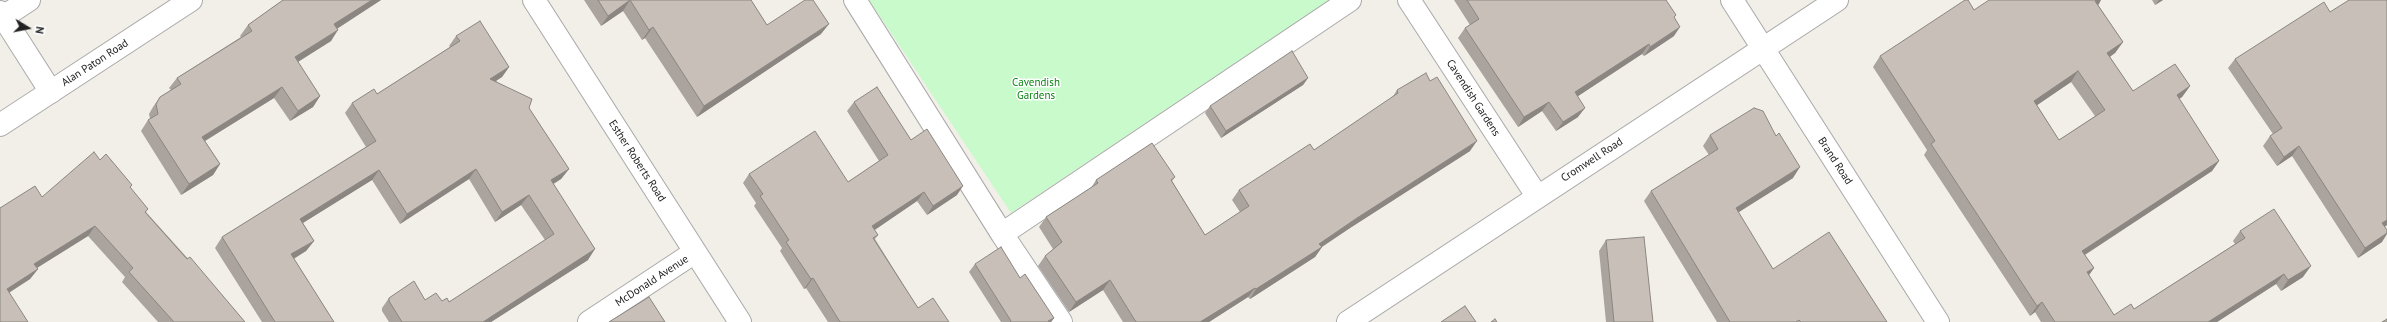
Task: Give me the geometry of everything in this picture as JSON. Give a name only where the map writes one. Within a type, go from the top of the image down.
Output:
[{"type":"street","points":[[29,0],[1,16],[51,92]]},
{"type":"street","name":"Alan Paton Road","points":[[0,125],[191,0]]},
{"type":"street","name":"Esther Roberts Road","points":[[534,0],[740,322]]},
{"type":"street","points":[[855,0],[1002,234],[1060,322]]},
{"type":"street","points":[[1002,234],[1350,0]]},
{"type":"street","name":"Cavendish Gardens","points":[[1409,0],[1537,196]]},
{"type":"street","name":"Brand Road","points":[[1732,0],[1938,322]]},
{"type":"street","name":"Cromwell Road","points":[[1348,322],[1537,196],[1837,0]]},
{"type":"street","name":"McDonald Avenue","points":[[589,322],[695,252]]},
{"type":"green space","name":"Cavendish Gardens","points":[[869,0],[1329,0],[1011,213]]},
{"type":"building","points":[[283,0],[372,0],[334,24],[338,30],[295,57],[320,96],[298,111],[282,87],[202,137],[220,164],[189,184],[148,120],[158,114],[156,104],[160,97],[181,84],[177,78],[252,31],[248,25]]},
{"type":"building","points":[[598,0],[630,0],[608,16]]},
{"type":"building","points":[[630,0],[751,0],[767,25],[805,0],[813,0],[829,24],[704,106],[653,27],[649,30]]},
{"type":"building","points":[[1467,0],[1666,0],[1676,15],[1674,17],[1680,27],[1650,47],[1649,44],[1575,92],[1585,108],[1563,122],[1549,102],[1524,117],[1465,28],[1479,19]]},
{"type":"building","points":[[1965,0],[1968,0],[1974,10],[1989,0],[2096,0],[2095,1],[2123,42],[2107,53],[2133,91],[2175,64],[2190,86],[2177,95],[2219,161],[2082,251],[2094,268],[2087,272],[2114,315],[2131,304],[2134,309],[2245,238],[2240,231],[2274,209],[2311,266],[2288,280],[2284,274],[2208,322],[2055,322],[2042,302],[2037,306],[1931,144],[1935,141],[1880,56]],"holes":[[[2078,71],[2105,110],[2059,140],[2034,101]]]},
{"type":"building","points":[[2349,0],[2387,0],[2387,220],[2382,223],[2387,230],[2387,233],[2365,248],[2299,146],[2284,157],[2270,136],[2282,128],[2235,59],[2324,2],[2330,12]]},
{"type":"building","points":[[480,21],[509,67],[490,79],[532,99],[529,108],[569,169],[551,180],[595,249],[483,322],[402,322],[389,301],[389,298],[414,281],[425,300],[436,293],[442,301],[447,298],[449,302],[554,234],[529,195],[502,212],[476,169],[407,214],[379,170],[300,219],[314,241],[291,254],[334,322],[275,322],[222,237],[376,141],[352,103],[374,89],[377,94],[460,41],[456,36]]},
{"type":"building","points":[[1292,51],[1308,78],[1226,131],[1210,106]]},
{"type":"building","points":[[1426,73],[1430,81],[1437,77],[1477,141],[1319,244],[1322,247],[1256,289],[1255,288],[1200,322],[1136,322],[1110,280],[1076,302],[1045,256],[1062,242],[1046,217],[1098,183],[1096,180],[1152,143],[1175,177],[1171,180],[1205,235],[1249,206],[1239,190],[1310,144],[1314,150],[1398,93],[1397,90]]},
{"type":"building","points":[[877,87],[911,140],[927,129],[963,186],[933,206],[924,192],[872,226],[878,235],[873,238],[918,308],[933,298],[949,322],[840,322],[813,278],[811,279],[786,242],[789,240],[760,196],[763,194],[749,174],[815,131],[848,182],[888,155],[854,102]]},
{"type":"building","points":[[1754,108],[1763,111],[1776,136],[1779,133],[1800,167],[1736,208],[1773,269],[1829,232],[1887,322],[1801,322],[1799,320],[1796,322],[1730,322],[1651,191],[1718,149],[1710,135]]},
{"type":"building","points":[[94,152],[100,160],[106,154],[132,185],[130,187],[148,209],[145,212],[187,259],[190,257],[245,322],[174,322],[129,272],[133,268],[95,226],[34,264],[38,269],[7,289],[28,322],[0,322],[0,208],[35,186],[42,197]]},
{"type":"building","points":[[1644,237],[1653,322],[1614,322],[1606,240]]},
{"type":"building","points":[[1001,247],[1020,278],[1025,274],[1054,318],[1048,321],[1049,322],[1010,322],[1011,321],[975,264]]},
{"type":"building","points":[[649,297],[665,322],[609,322]]},
{"type":"building","points":[[1465,306],[1476,322],[1441,322]]}]
